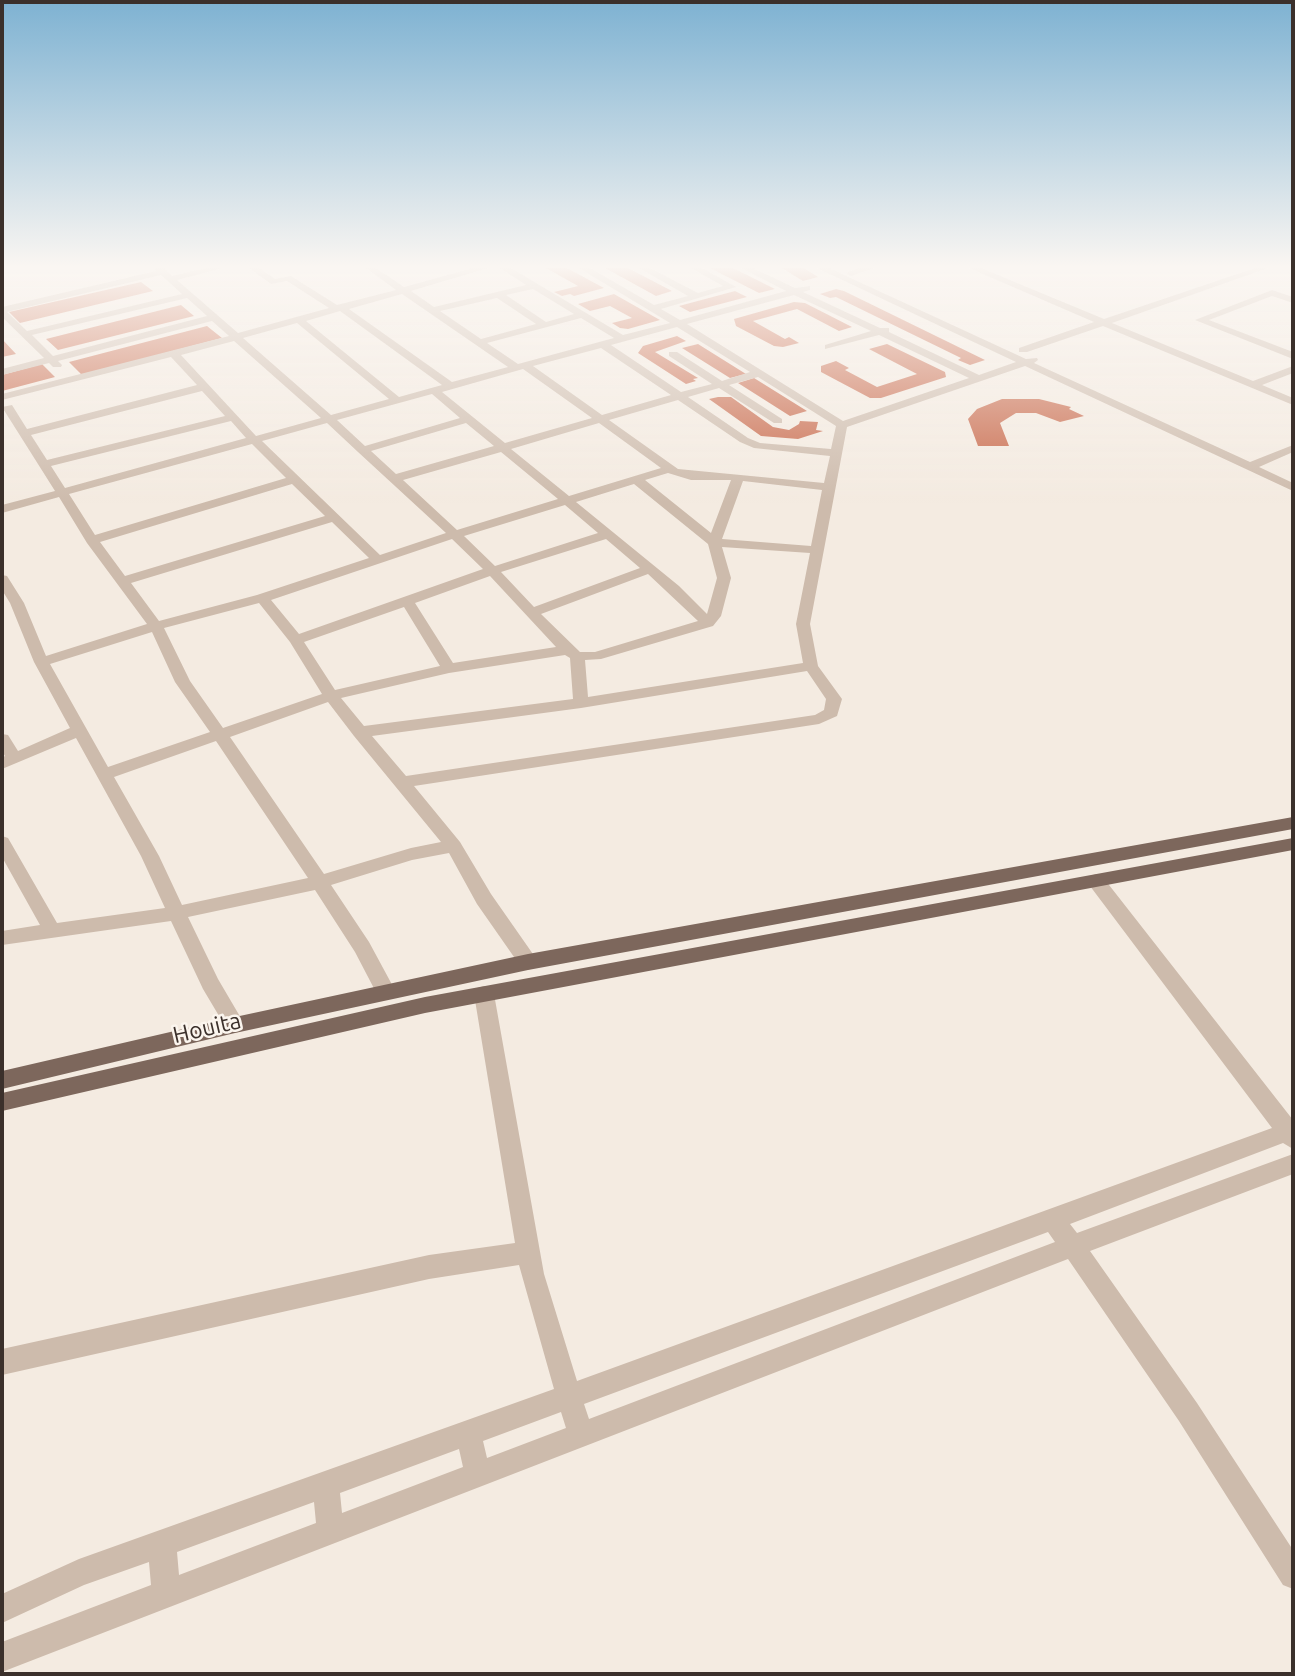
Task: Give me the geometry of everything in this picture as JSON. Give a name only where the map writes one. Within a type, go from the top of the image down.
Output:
[{"type":"main road","name":"Houita","points":[[2,1080],[235,1025],[528,962],[1293,823]]},
{"type":"main road","name":"Houita","points":[[2,1102],[425,1005],[1293,844]]},
{"type":"street","points":[[38,346],[72,379]]},
{"type":"street","points":[[2,372],[104,346]]},
{"type":"street","points":[[4,404],[203,346]]},
{"type":"street","points":[[247,346],[394,479],[572,653],[581,703]]},
{"type":"street","points":[[331,346],[398,401]]},
{"type":"street","points":[[393,346],[451,386]]},
{"type":"street","points":[[487,346],[670,470],[691,476],[738,477],[829,486]]},
{"type":"street","points":[[2,509],[599,346]]},
{"type":"street","points":[[606,346],[744,440],[758,446],[838,453]]},
{"type":"street","points":[[716,346],[842,425]]},
{"type":"street","points":[[918,346],[984,377]]},
{"type":"street","points":[[992,346],[1293,487]]},
{"type":"street","points":[[1014,346],[1293,475]]},
{"type":"street","points":[[1023,350],[1035,346]]},
{"type":"street","points":[[1160,346],[1293,402]]},
{"type":"street","points":[[1268,346],[1293,356]]},
{"type":"street","points":[[673,354],[778,421]]},
{"type":"street","points":[[4,404],[72,379],[176,355]]},
{"type":"street","points":[[176,355],[255,441],[377,560]]},
{"type":"street","points":[[842,425],[1040,358]]},
{"type":"street","points":[[1253,385],[1293,369]]},
{"type":"street","points":[[394,479],[760,373]]},
{"type":"street","points":[[24,433],[204,387]]},
{"type":"street","points":[[434,391],[499,448],[609,534],[708,623]]},
{"type":"street","points":[[4,404],[92,540],[156,626],[183,682],[271,807],[362,947],[386,992]]},
{"type":"street","points":[[44,464],[235,417]]},
{"type":"street","points":[[362,450],[467,420]]},
{"type":"street","points":[[402,782],[819,719],[831,713],[834,699],[811,666],[803,624],[842,425]]},
{"type":"street","points":[[1249,467],[1293,447]]},
{"type":"street","points":[[41,662],[156,626],[262,598],[567,499],[670,470]]},
{"type":"street","points":[[105,774],[331,696],[449,668],[572,653],[596,656],[708,623],[721,595],[724,578],[714,542],[738,477]]},
{"type":"street","points":[[92,540],[295,479]]},
{"type":"street","points":[[636,479],[714,542],[817,551]]},
{"type":"street","points":[[122,581],[335,517]]},
{"type":"street","points":[[296,640],[491,571],[609,534]]},
{"type":"street","points":[[532,613],[650,569]]},
{"type":"street","points":[[2,579],[17,603],[41,662],[150,856],[210,983],[235,1025]]},
{"type":"street","points":[[262,598],[296,640],[331,696],[454,846],[484,899],[528,962]]},
{"type":"street","points":[[407,601],[449,668]]},
{"type":"street","points":[[360,732],[581,703],[811,666]]},
{"type":"street","points":[[2,739],[8,761],[78,730]]},
{"type":"street","points":[[2,842],[52,930]]},
{"type":"street","points":[[2,938],[176,913],[319,882],[411,854],[454,846]]},
{"type":"street","points":[[2,1609],[79,1573],[1291,1134],[1096,880]]},
{"type":"street","points":[[484,994],[532,1274],[581,1436]]},
{"type":"street","points":[[2,1657],[1293,1164]]},
{"type":"street","points":[[1052,1219],[1188,1412],[1293,1575]]},
{"type":"street","points":[[2,1362],[429,1267],[529,1252]]},
{"type":"street","points":[[467,1432],[479,1475]]},
{"type":"street","points":[[325,1484],[331,1532]]},
{"type":"street","points":[[162,1543],[166,1593]]},
{"type":"building","points":[[2,346],[9,346],[16,354],[2,357]]},
{"type":"building","points":[[54,346],[73,346],[58,350]]},
{"type":"building","points":[[130,346],[191,346],[82,375],[69,362]]},
{"type":"building","points":[[643,346],[671,346],[655,352],[698,378],[686,384],[638,353]]},
{"type":"building","points":[[702,346],[746,374],[730,378],[682,348]]},
{"type":"building","points":[[892,346],[945,372],[946,377],[881,398],[870,398],[821,372],[821,366],[836,361],[849,368],[845,370],[877,387],[917,374],[869,349]]},
{"type":"building","points":[[937,346],[957,346],[985,360],[970,365],[958,360],[961,358]]},
{"type":"building","points":[[42,364],[55,377],[2,391],[2,375]]},
{"type":"building","points":[[754,378],[807,411],[790,416],[738,383]]},
{"type":"building","points":[[731,397],[773,427],[789,430],[800,421],[818,422],[816,430],[823,431],[798,439],[761,436],[709,399]]},
{"type":"building","points":[[1002,399],[1039,399],[1071,407],[1069,409],[1084,416],[1060,422],[1036,413],[1016,413],[1000,423],[1009,446],[978,446],[968,419],[977,409]]}]
